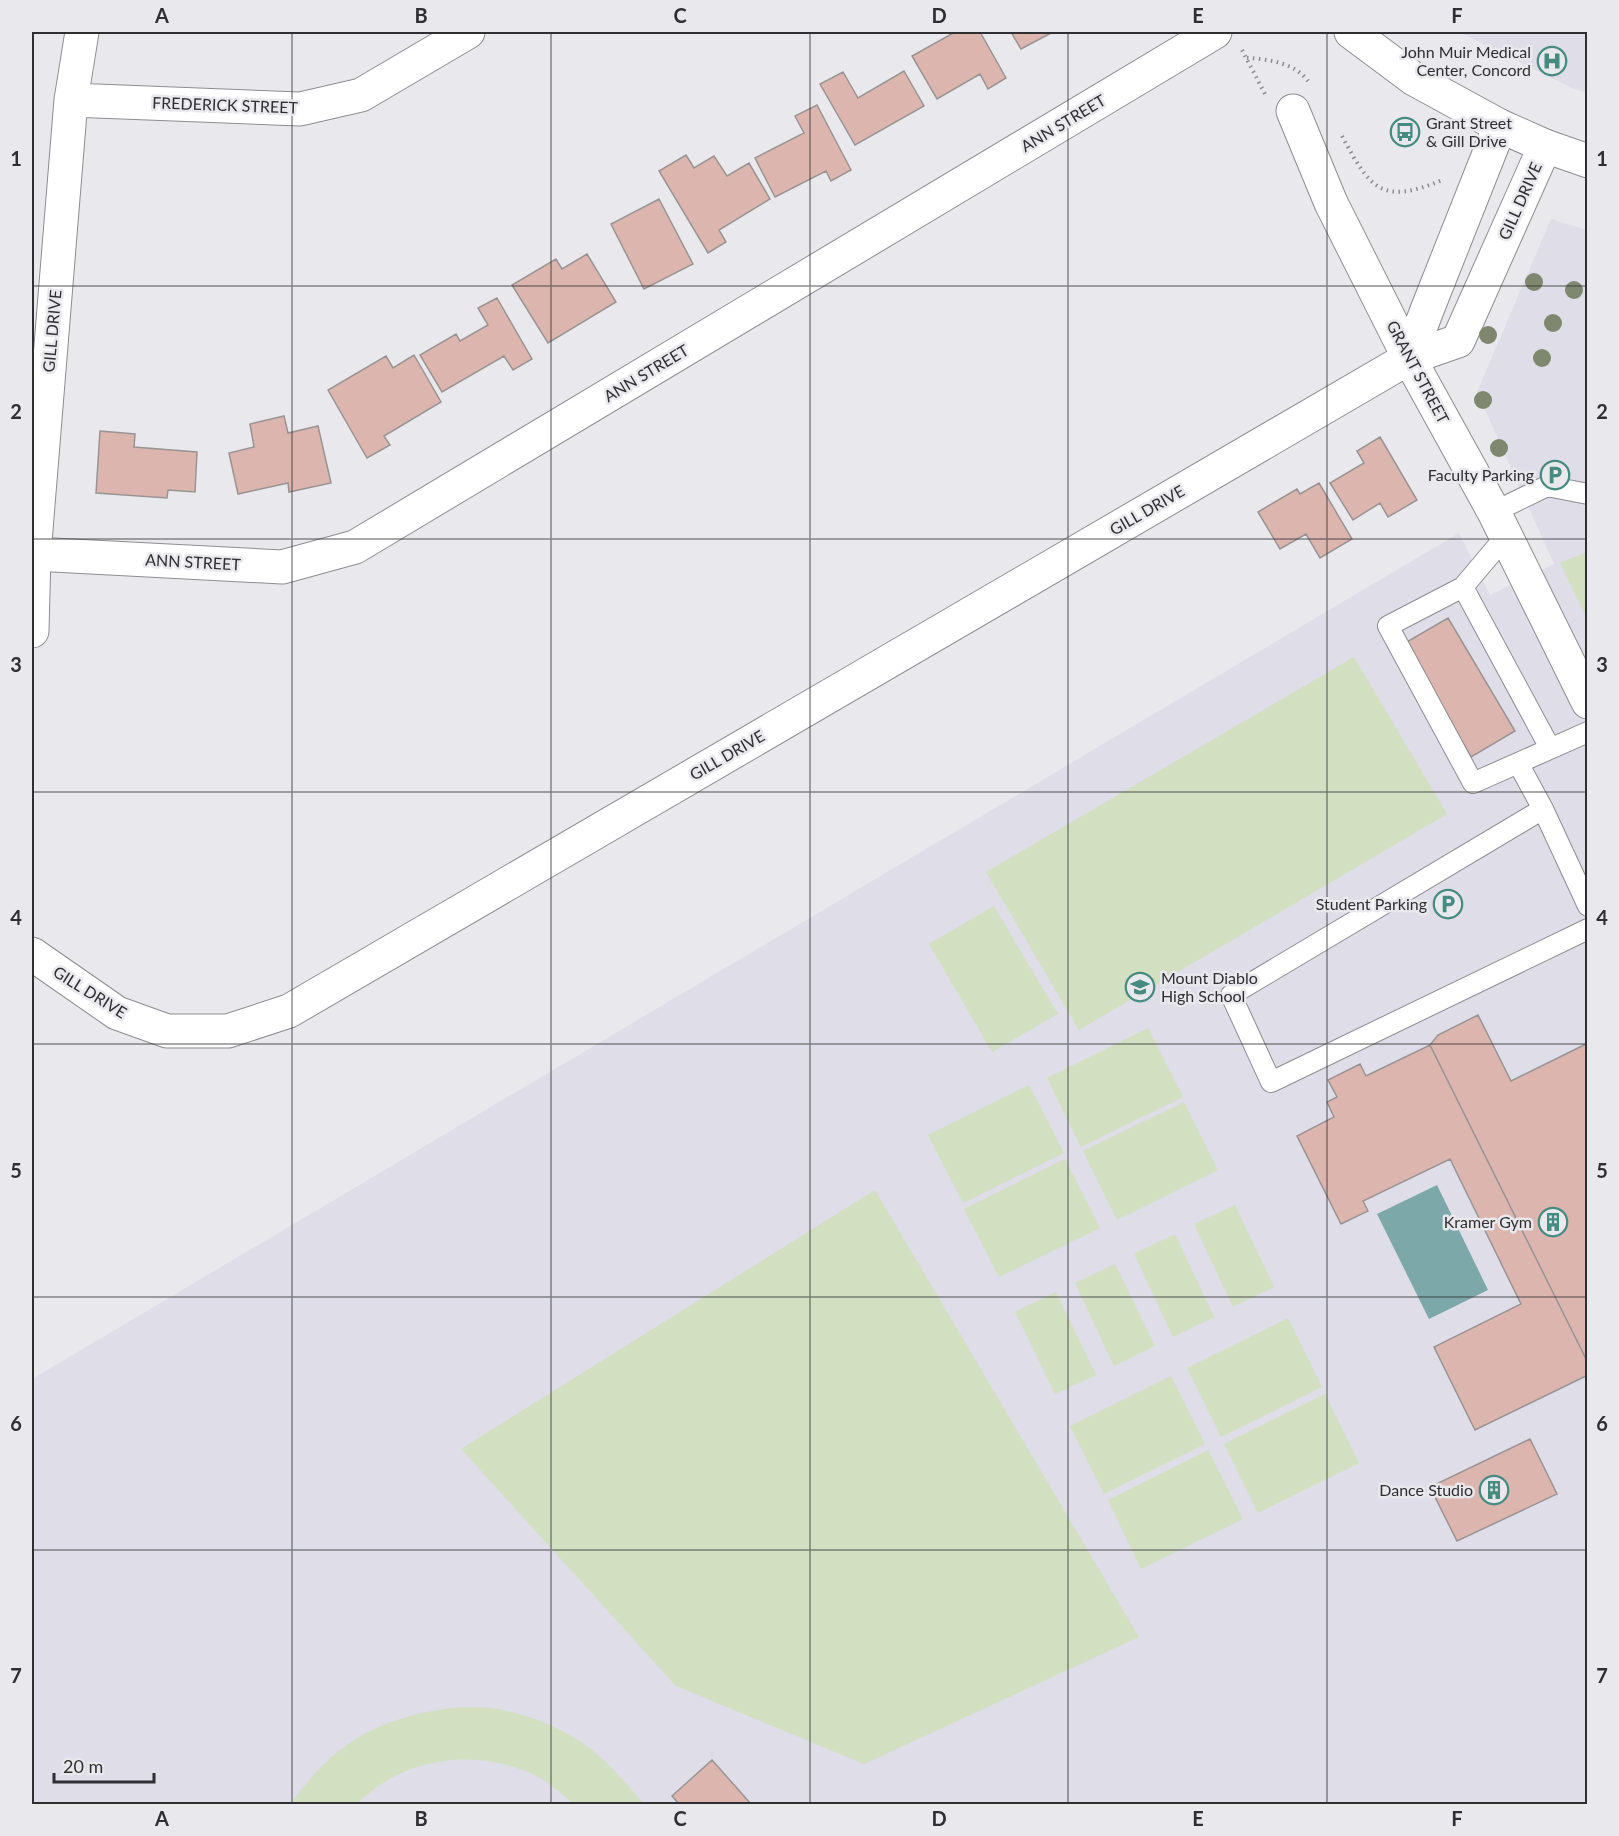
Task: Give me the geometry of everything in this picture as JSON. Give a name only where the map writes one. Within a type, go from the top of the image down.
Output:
[{"type":"street","name":"GILL DRIVE","points":[[32,631],[34,554],[71,100],[82,32]]},
{"type":"street","name":"FREDERICK STREET","points":[[71,100],[300,109],[361,95],[468,32]]},
{"type":"street","name":"ANN STREET","points":[[34,554],[282,567],[355,547],[1215,32]]},
{"type":"street","points":[[1351,32],[1414,79],[1500,126],[1587,161]]},
{"type":"street","name":"GRANT STREET","points":[[1302,98],[1331,203],[1409,358],[1500,524],[1587,702]]},
{"type":"street","points":[[1409,358],[1500,126]]},
{"type":"street","name":"GILL DRIVE","points":[[32,954],[117,1013],[167,1031],[228,1031],[290,1011],[1409,358],[1458,341],[1545,146]]},
{"type":"lane","points":[[1587,494],[1547,486],[1500,524],[1462,586],[1388,626],[1473,783],[1587,732]]},
{"type":"lane","points":[[1462,586],[1550,748]]},
{"type":"lane","points":[[1518,763],[1543,809],[1587,906]]},
{"type":"lane","points":[[1543,809],[1231,995],[1271,1082],[1587,929]]},
{"type":"path","points":[[1243,51],[1266,95],[1302,98],[1302,72],[1266,59],[1247,58]]},
{"type":"path","points":[[1340,130],[1365,175],[1381,190],[1400,193],[1422,188],[1461,173],[1479,178]]},
{"type":"shaded area","name":"John Muir Medical Center, Concord","points":[[1459,32],[1587,32],[1587,93],[1572,88]]},
{"type":"shaded area","name":"Mount Diablo High School","points":[[1551,219],[1587,230],[1587,1804],[32,1804],[32,1379],[1459,533],[1490,595],[1554,564],[1477,392]]},
{"type":"green space","points":[[1587,552],[1587,619],[1560,563]]},
{"type":"green space","points":[[1354,657],[1447,814],[1079,1030],[986,872]]},
{"type":"green space","points":[[994,906],[1058,1014],[992,1052],[929,944]]},
{"type":"green space","points":[[1148,1028],[1183,1097],[1081,1147],[1047,1078]]},
{"type":"green space","points":[[1029,1085],[1064,1153],[963,1203],[928,1135]]},
{"type":"green space","points":[[1184,1102],[1218,1170],[1117,1220],[1083,1151]]},
{"type":"green space","points":[[1065,1159],[1100,1228],[999,1277],[964,1209]]},
{"type":"green space","points":[[875,1190],[1139,1637],[864,1764],[676,1686],[461,1449]]},
{"type":"green space","points":[[1235,1205],[1274,1287],[1233,1307],[1194,1224]]},
{"type":"green space","points":[[1175,1234],[1214,1317],[1173,1337],[1134,1254]]},
{"type":"green space","points":[[1115,1264],[1155,1346],[1114,1366],[1075,1283]]},
{"type":"green space","points":[[1056,1292],[1096,1375],[1055,1394],[1015,1312]]},
{"type":"green space","points":[[1288,1318],[1322,1387],[1221,1437],[1187,1368]]},
{"type":"green space","points":[[1171,1376],[1205,1444],[1104,1494],[1070,1426]]},
{"type":"green space","points":[[1325,1394],[1359,1463],[1258,1513],[1224,1444]]},
{"type":"green space","points":[[1208,1450],[1243,1519],[1141,1569],[1108,1500]]},
{"type":"green space","points":[[460,1707],[510,1712],[535,1719],[560,1730],[583,1743],[600,1757],[644,1804],[573,1804],[537,1776],[490,1761],[466,1759],[419,1766],[397,1775],[376,1788],[357,1804],[291,1804],[326,1763],[344,1747],[364,1735],[407,1717]]},
{"type":"water","points":[[1437,1185],[1488,1290],[1429,1319],[1377,1214]]},
{"type":"building","points":[[955,32],[980,32],[1006,78],[988,89],[980,74],[937,99],[912,56]]},
{"type":"building","points":[[1011,32],[1053,32],[1021,49]]},
{"type":"building","points":[[904,71],[924,106],[855,145],[820,84],[843,72],[858,98]]},
{"type":"building","points":[[817,105],[851,170],[831,181],[826,171],[775,197],[755,158],[804,133],[795,116]]},
{"type":"building","points":[[686,155],[694,168],[714,156],[727,176],[749,163],[770,199],[719,230],[726,242],[708,253],[659,171]]},
{"type":"building","points":[[659,199],[693,264],[644,289],[611,224]]},
{"type":"building","points":[[587,254],[616,302],[548,343],[512,285],[556,259],[562,269]]},
{"type":"building","points":[[497,298],[532,359],[513,370],[504,356],[442,392],[420,355],[456,334],[460,341],[488,325],[478,308]]},
{"type":"building","points":[[414,355],[441,402],[384,436],[390,445],[367,458],[328,390],[386,356],[393,368]]},
{"type":"building","points":[[284,416],[288,433],[318,426],[331,483],[289,492],[288,483],[238,494],[229,453],[254,447],[250,424]]},
{"type":"building","points":[[100,431],[135,434],[134,447],[197,452],[195,492],[168,490],[167,498],[96,493]]},
{"type":"building","points":[[1380,437],[1417,500],[1388,517],[1380,503],[1353,520],[1330,483],[1364,463],[1357,451]]},
{"type":"building","points":[[1319,483],[1352,539],[1320,558],[1306,534],[1280,549],[1258,512],[1297,489],[1300,494]]},
{"type":"building","points":[[1448,618],[1515,731],[1471,757],[1405,643]]},
{"type":"building","name":"Kramer Gym","points":[[1478,1015],[1511,1081],[1588,1043],[1588,1363],[1430,1045],[1438,1035]]},
{"type":"building","points":[[1430,1045],[1588,1363],[1588,1375],[1475,1430],[1434,1347],[1521,1304],[1450,1159],[1363,1201],[1368,1211],[1341,1224],[1297,1136],[1334,1117],[1327,1102],[1337,1097],[1328,1080],[1360,1064],[1366,1076]]},
{"type":"building","name":"Dance Studio","points":[[1530,1439],[1557,1494],[1457,1541],[1430,1487]]},
{"type":"building","points":[[712,1760],[751,1804],[679,1804],[672,1796]]},
{"type":"place","name":"John Muir Medical Center, Concord","points":[[1552,61]]},
{"type":"place","name":"Grant Street & Gill Drive","points":[[1405,132]]},
{"type":"place","name":"Faculty Parking","points":[[1555,475]]},
{"type":"place","name":"Student Parking","points":[[1448,904]]},
{"type":"place","name":"Mount Diablo High School","points":[[1140,987]]},
{"type":"place","name":"Kramer Gym","points":[[1553,1222]]},
{"type":"place","name":"Dance Studio","points":[[1494,1490]]}]
